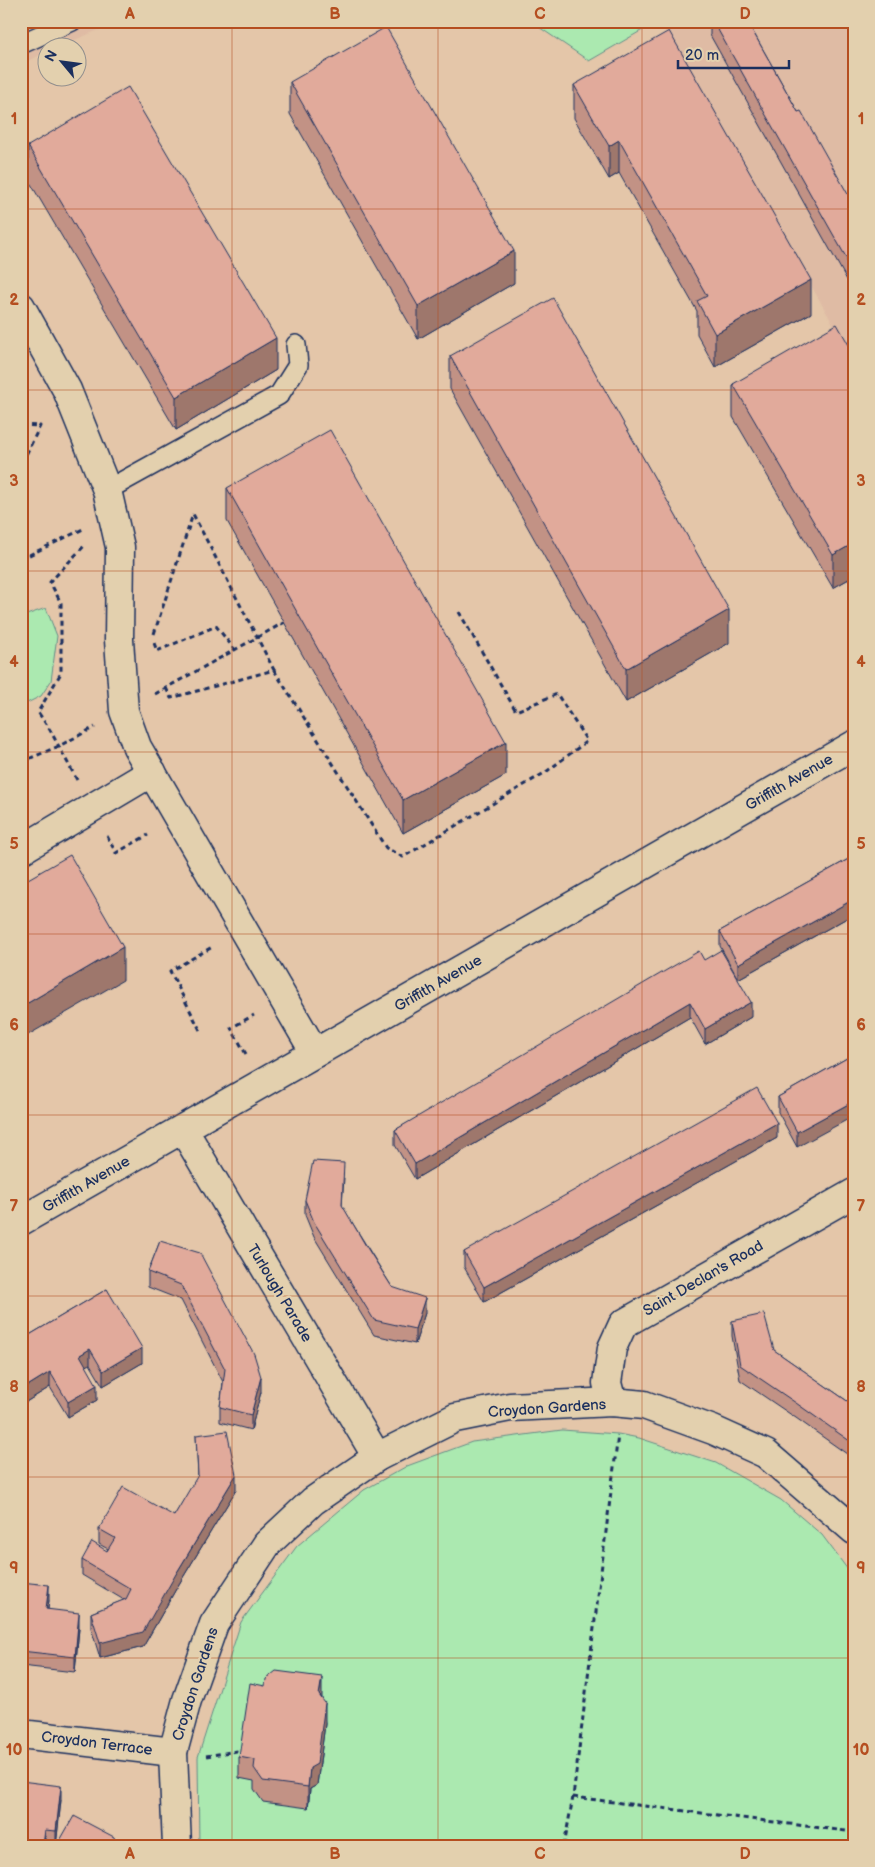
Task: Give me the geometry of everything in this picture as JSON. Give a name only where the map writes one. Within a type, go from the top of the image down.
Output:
[{"type":"street","points":[[21,307],[68,390],[107,490],[120,547],[119,640],[124,711],[137,747],[315,1053]]},
{"type":"street","name":"Griffith Avenue","points":[[21,1221],[854,745]]},
{"type":"street","points":[[21,850],[152,772]]},
{"type":"street","name":"Turlough Parade","points":[[183,1129],[377,1457]]},
{"type":"street","name":"Saint Declan's Road","points":[[612,1402],[607,1383],[612,1348],[623,1324],[854,1193]]},
{"type":"street","name":"Croydon Gardens","points":[[177,1846],[173,1752],[187,1700],[214,1624],[267,1544],[313,1500],[377,1457],[455,1418],[510,1407],[612,1402],[644,1405],[713,1430],[766,1454],[854,1530]]},
{"type":"street","name":"Croydon Terrace","points":[[21,1734],[173,1752]]},
{"type":"lane","points":[[21,44],[72,21]]},
{"type":"lane","points":[[107,490],[279,395],[298,365],[296,345]]},
{"type":"path","points":[[21,425],[40,426],[21,465]]},
{"type":"path","points":[[235,650],[216,626],[157,651],[153,639],[193,514],[274,670],[386,848],[403,857],[546,772],[588,741],[557,694],[516,711],[459,612]]},
{"type":"path","points":[[166,688],[171,698],[274,670]]},
{"type":"path","points":[[263,1083],[231,1028],[283,998]]},
{"type":"path","points":[[564,1846],[573,1797],[618,1434],[612,1402]]},
{"type":"path","points":[[573,1797],[854,1832]]},
{"type":"shaded area","points":[[21,21],[120,21],[79,38],[38,38],[38,56],[21,64]]},
{"type":"shaded area","points":[[661,21],[854,21],[854,361]]},
{"type":"green space","points":[[530,21],[658,21],[589,61]]},
{"type":"green space","points":[[46,608],[57,636],[51,681],[41,696],[21,706],[21,617]]},
{"type":"green space","points":[[562,1430],[618,1434],[639,1438],[716,1463],[781,1500],[822,1535],[854,1578],[854,1846],[199,1846],[198,1757],[241,1622],[297,1546],[364,1490],[407,1466],[472,1442]]},
{"type":"building","points":[[713,21],[747,21],[798,112],[801,111],[854,205],[854,255],[847,259]]},
{"type":"building","points":[[386,27],[514,251],[418,306],[290,82]]},
{"type":"building","points":[[669,31],[811,280],[715,334],[697,301],[707,296],[619,140],[609,146],[574,85]]},
{"type":"building","points":[[128,87],[276,338],[176,397],[28,146]]},
{"type":"building","points":[[553,298],[729,610],[626,669],[450,356]]},
{"type":"building","points":[[837,324],[854,354],[854,543],[833,555],[733,384]]},
{"type":"building","points":[[330,430],[506,742],[403,800],[227,488]]},
{"type":"building","points":[[70,855],[123,947],[21,1007],[21,883]]},
{"type":"building","points":[[854,856],[854,899],[738,964],[720,931]]},
{"type":"building","points":[[721,950],[751,1002],[705,1029],[690,1002],[415,1164],[395,1130],[699,951],[704,960]]},
{"type":"building","points":[[854,1054],[854,1101],[797,1132],[778,1097]]},
{"type":"building","points":[[757,1088],[777,1123],[484,1287],[464,1252]]},
{"type":"building","points":[[313,1161],[344,1163],[342,1205],[366,1246],[392,1287],[425,1298],[415,1329],[374,1320],[314,1222],[305,1200]]},
{"type":"building","points":[[160,1241],[200,1253],[254,1354],[261,1377],[251,1415],[220,1407],[225,1369],[181,1285],[148,1272]]},
{"type":"building","points":[[107,1289],[142,1348],[103,1371],[90,1349],[80,1355],[97,1385],[68,1402],[50,1372],[21,1390],[21,1340]]},
{"type":"building","points":[[764,1314],[774,1350],[854,1404],[854,1444],[740,1365],[732,1321]]},
{"type":"building","points":[[227,1431],[236,1475],[143,1632],[100,1643],[91,1613],[126,1599],[131,1589],[82,1560],[92,1542],[107,1551],[115,1538],[99,1529],[123,1487],[174,1516],[198,1475],[196,1435]]},
{"type":"building","points":[[21,1582],[49,1585],[46,1609],[79,1613],[75,1657],[21,1651]]},
{"type":"building","points":[[276,1671],[322,1677],[319,1695],[325,1703],[317,1764],[310,1768],[308,1787],[263,1781],[254,1768],[255,1760],[239,1757],[250,1683],[265,1686],[266,1679]]},
{"type":"building","points":[[21,1781],[61,1786],[56,1831],[45,1830],[43,1846],[21,1846]]},
{"type":"building","points":[[74,1816],[114,1837],[117,1846],[61,1846],[58,1844]]}]
